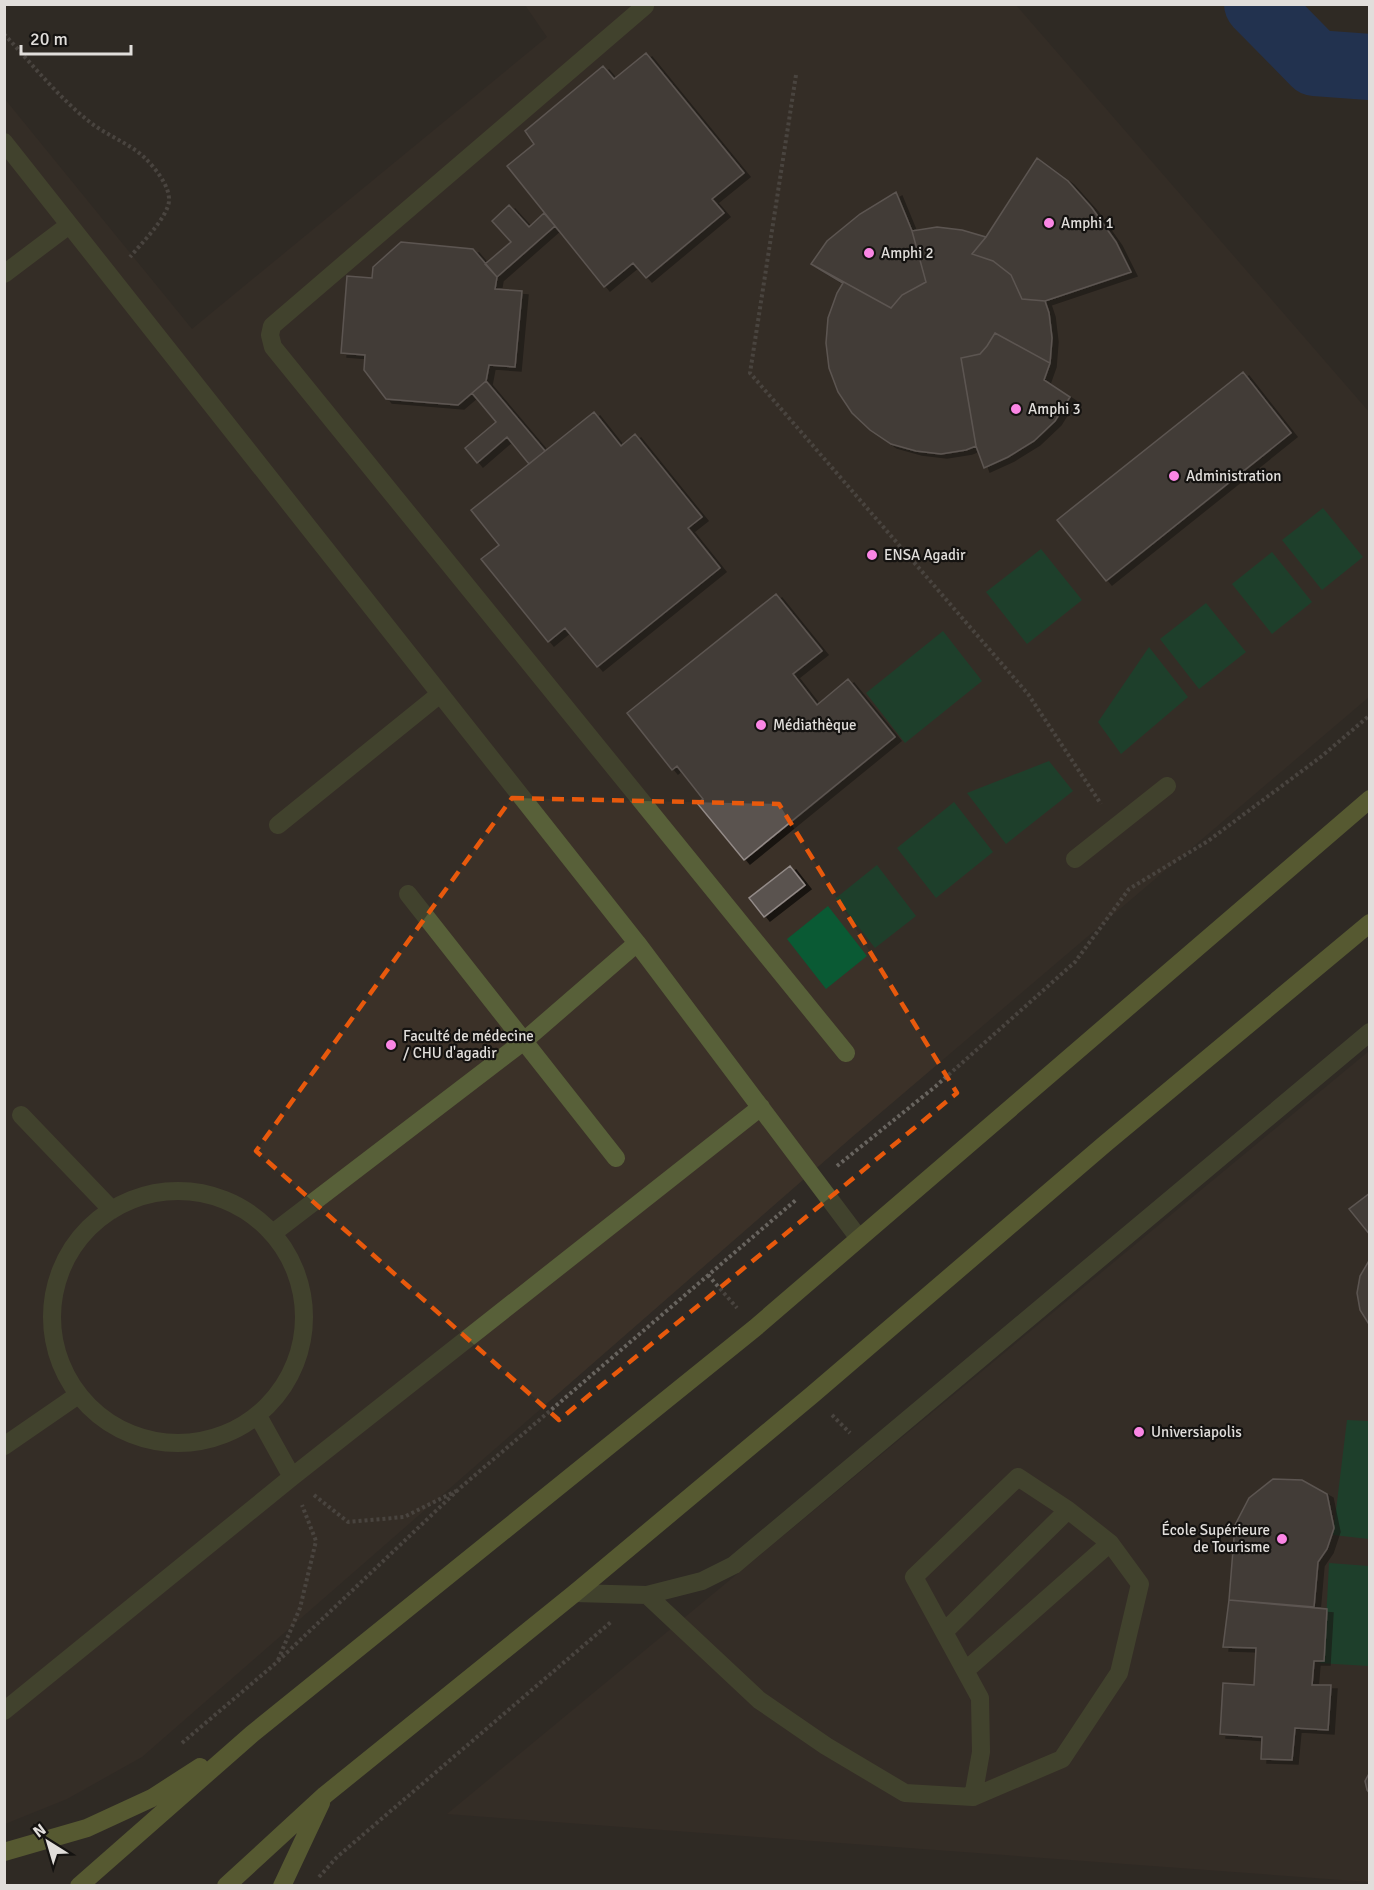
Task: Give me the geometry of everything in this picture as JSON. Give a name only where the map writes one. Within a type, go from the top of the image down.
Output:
[{"type":"main road","points":[[79,1886],[252,1734],[754,1328],[1370,799]]},
{"type":"main road","points":[[226,1886],[325,1795],[575,1593],[812,1395],[1106,1143],[1370,923]]},
{"type":"main road","points":[[4,1852],[87,1828],[118,1814],[152,1797],[252,1734]]},
{"type":"main road","points":[[282,1886],[325,1795]]},
{"type":"street","points":[[645,6],[272,326],[270,335],[273,347],[846,1053]]},
{"type":"street","points":[[4,142],[637,943],[858,1237]]},
{"type":"street","points":[[4,274],[69,225]]},
{"type":"street","points":[[278,825],[440,694]]},
{"type":"street","points":[[1075,859],[1167,786]]},
{"type":"street","points":[[408,894],[616,1158]]},
{"type":"street","points":[[273,1233],[524,1041],[637,943]]},
{"type":"street","points":[[575,1593],[647,1595],[702,1581],[734,1564],[1370,1032]]},
{"type":"street","points":[[4,1711],[292,1477],[761,1107]]},
{"type":"street","points":[[21,1115],[111,1210]]},
{"type":"street","points":[[161,1191],[188,1191],[214,1195],[238,1205],[260,1220],[273,1233],[292,1262],[301,1287],[304,1322],[295,1365],[282,1388],[258,1416],[220,1436],[195,1442],[168,1443],[142,1439],[118,1429],[96,1414],[78,1395],[63,1372],[54,1347],[51,1321],[53,1295],[61,1269],[74,1246],[90,1226],[111,1210],[135,1198],[161,1191]]},
{"type":"street","points":[[4,1446],[78,1395]]},
{"type":"street","points":[[258,1416],[292,1477]]},
{"type":"street","points":[[647,1595],[759,1700],[826,1746],[905,1792],[973,1797],[1062,1759],[1119,1673],[1140,1584],[1110,1543],[1068,1510],[1018,1477],[914,1577],[980,1698],[981,1752],[973,1797]]},
{"type":"street","points":[[945,1631],[1068,1510]]},
{"type":"street","points":[[966,1670],[1110,1543]]},
{"type":"path","points":[[4,34],[57,92],[92,124],[119,138],[145,158],[164,182],[169,193],[169,204],[156,227],[111,278]]},
{"type":"path","points":[[796,75],[750,373],[1028,694],[1116,827]]},
{"type":"path","points":[[176,1748],[276,1663],[460,1488],[816,1182],[936,1086],[1076,962],[1129,889],[1208,841],[1322,756],[1370,715]]},
{"type":"path","points":[[708,1275],[754,1328]]},
{"type":"path","points":[[812,1395],[868,1453]]},
{"type":"path","points":[[292,1477],[348,1522],[404,1517],[460,1488]]},
{"type":"path","points":[[276,1663],[300,1608],[316,1541],[292,1477]]},
{"type":"highlighted area","points":[[512,798],[779,804],[957,1093],[559,1420],[256,1151]]},
{"type":"shaded area","points":[[525,5],[1016,5],[1370,413],[1369,697],[851,1138],[142,1757],[67,1799],[5,1824],[4,98],[192,329],[547,37]]},
{"type":"shaded area","name":"Universiapolis","points":[[1369,1051],[1369,1882],[447,1814]]},
{"type":"green space","points":[[1323,508],[1363,557],[1322,590],[1282,540]]},
{"type":"green space","points":[[1041,549],[1082,600],[1027,644],[986,592]]},
{"type":"green space","points":[[1272,552],[1312,602],[1272,634],[1232,584]]},
{"type":"green space","points":[[1206,603],[1246,652],[1199,689],[1160,639]]},
{"type":"green space","points":[[943,631],[982,681],[905,743],[866,693]]},
{"type":"green space","points":[[1149,647],[1188,697],[1121,754],[1098,722]]},
{"type":"green space","points":[[1049,761],[1073,791],[1006,844],[967,793]]},
{"type":"green space","points":[[954,802],[993,852],[936,898],[897,848]]},
{"type":"green space","points":[[877,865],[916,916],[875,948],[836,898]]},
{"type":"green space","points":[[828,906],[867,956],[826,989],[787,939]]},
{"type":"green space","points":[[1347,1420],[1369,1421],[1369,1539],[1333,1535]]},
{"type":"green space","points":[[1329,1563],[1369,1566],[1369,1666],[1318,1663],[1324,1661]]},
{"type":"building","points":[[646,53],[744,173],[712,199],[724,213],[646,278],[633,263],[604,287],[507,166],[534,144],[525,131],[603,66],[614,79]]},
{"type":"building","points":[[1037,158],[1068,181],[1092,208],[1116,242],[1131,272],[1045,301],[1052,338],[1050,363],[1044,380],[1070,397],[1055,421],[1034,441],[984,468],[976,446],[941,454],[916,451],[891,444],[870,430],[852,413],[838,392],[829,368],[826,343],[828,318],[843,283],[811,264],[827,241],[860,214],[896,192],[912,231],[937,227],[962,230],[986,237]]},
{"type":"building","name":"Amphi 1","points":[[1037,158],[1068,181],[1092,208],[1116,242],[1131,272],[1045,301],[1022,299],[1011,275],[993,261],[972,254],[986,237]]},
{"type":"building","name":"Amphi 2","points":[[896,192],[912,231],[926,282],[902,295],[891,308],[811,264],[827,241],[860,214]]},
{"type":"building","points":[[509,205],[529,227],[544,213],[555,226],[497,277],[485,264],[511,242],[492,221]]},
{"type":"building","points":[[401,242],[473,249],[497,277],[495,289],[522,291],[515,367],[489,365],[486,381],[458,405],[386,399],[364,370],[365,355],[341,353],[347,276],[372,278],[373,267]]},
{"type":"building","name":"Amphi 3","points":[[995,333],[1050,363],[1044,380],[1070,397],[1055,421],[1034,441],[984,468],[976,446],[961,358],[980,354]]},
{"type":"building","name":"Administration","points":[[1243,372],[1291,433],[1106,581],[1057,520]]},
{"type":"building","points":[[486,381],[545,451],[529,464],[507,437],[477,463],[465,448],[496,422],[472,393]]},
{"type":"building","points":[[594,412],[621,446],[635,434],[702,517],[688,528],[720,568],[597,667],[565,628],[548,642],[481,559],[499,545],[471,510]]},
{"type":"building","name":"Médiathèque","points":[[776,594],[822,651],[793,674],[817,705],[848,679],[895,737],[744,860],[697,803],[703,799],[677,766],[672,770],[627,713]]},
{"type":"building","points":[[790,866],[805,885],[764,917],[749,898]]},
{"type":"building","points":[[1370,1193],[1370,1235],[1349,1209]]},
{"type":"building","points":[[1370,1259],[1370,1326],[1360,1310],[1357,1293],[1360,1276]]},
{"type":"building","name":"École Supérieure de Tourisme","points":[[1273,1479],[1302,1480],[1327,1494],[1334,1528],[1327,1549],[1318,1562],[1314,1607],[1229,1600],[1235,1525],[1249,1498]]},
{"type":"building","points":[[1229,1600],[1327,1609],[1324,1661],[1314,1661],[1312,1685],[1331,1685],[1328,1730],[1295,1728],[1292,1760],[1261,1759],[1262,1737],[1220,1734],[1223,1683],[1254,1685],[1256,1648],[1223,1647]]},
{"type":"building","points":[[1370,1772],[1370,1794],[1365,1781]]},
{"type":"waterway","points":[[1257,4],[1315,63],[1370,67]]},
{"type":"place","name":"Amphi 1","points":[[1049,223]]},
{"type":"place","name":"Amphi 2","points":[[869,253]]},
{"type":"place","name":"Amphi 3","points":[[1016,409]]},
{"type":"place","name":"Administration","points":[[1174,476]]},
{"type":"place","name":"ENSA Agadir","points":[[872,555]]},
{"type":"place","name":"Médiathèque","points":[[761,725]]},
{"type":"place","name":"Faculté de médecine / CHU d'agadir","points":[[391,1045]]},
{"type":"place","name":"Universiapolis","points":[[1139,1432]]},
{"type":"place","name":"École Supérieure de Tourisme","points":[[1282,1539]]}]
